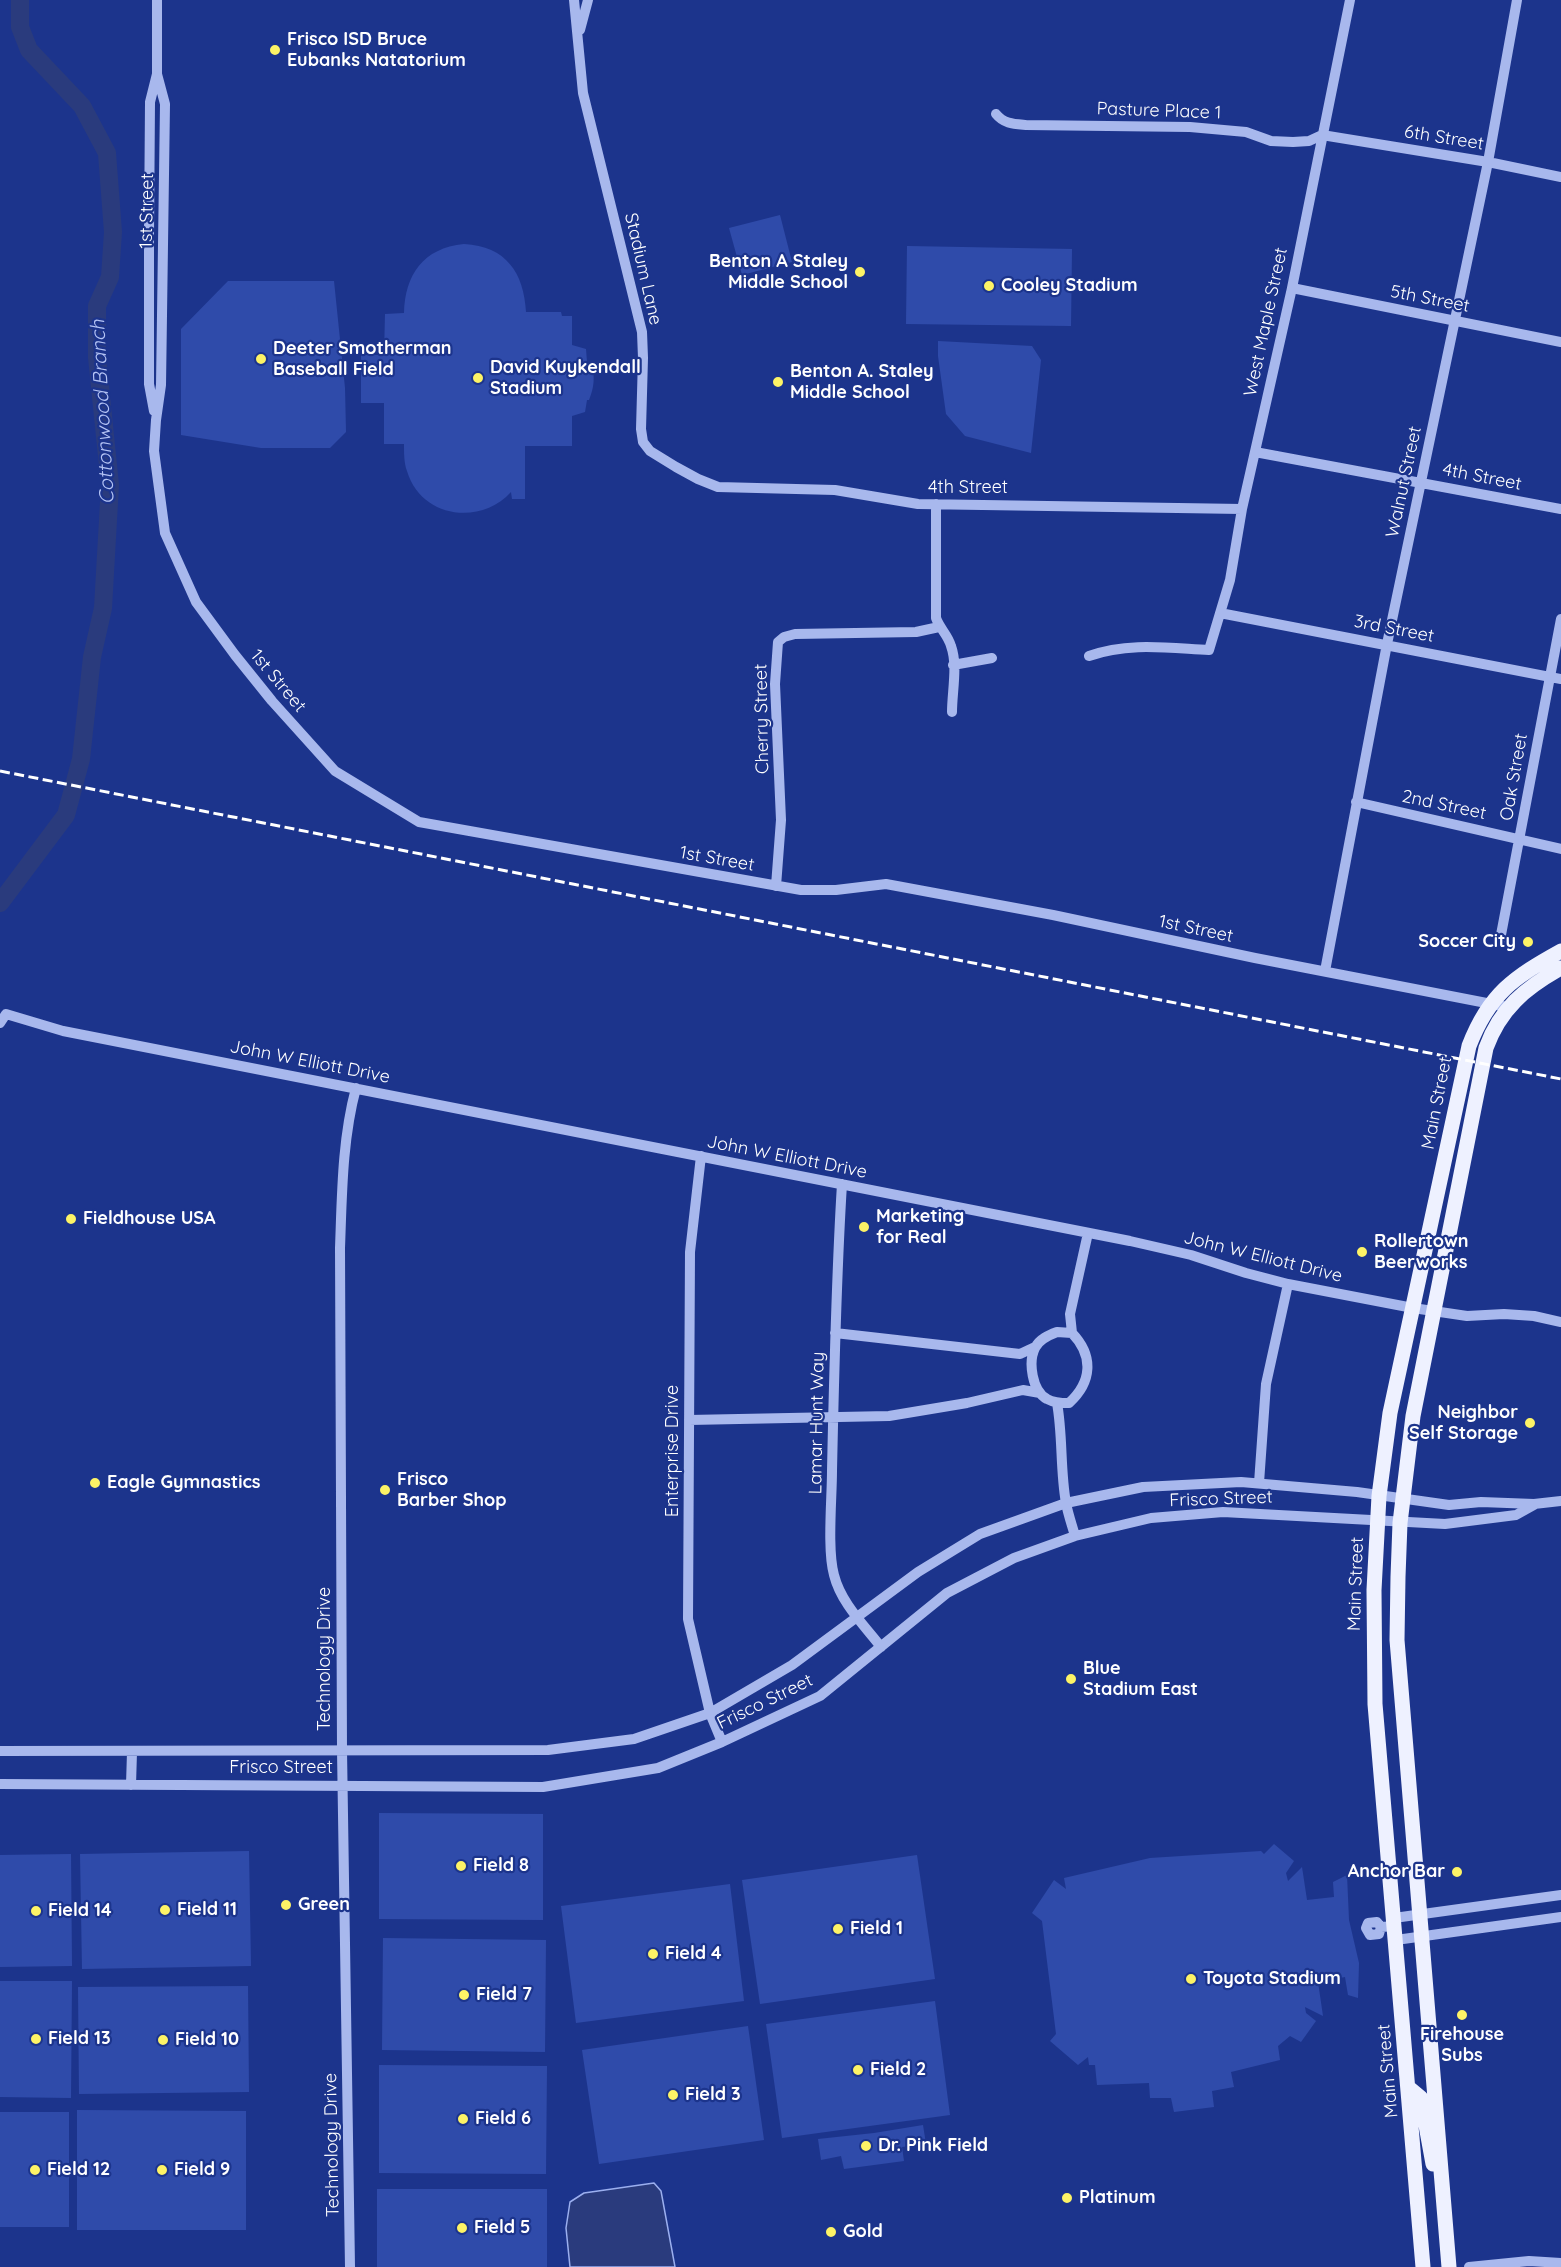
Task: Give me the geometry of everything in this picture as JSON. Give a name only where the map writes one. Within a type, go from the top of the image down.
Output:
[{"type":"main road","name":"Main Street","points":[[1423,2267],[1409,2088],[1391,1928],[1375,1704],[1373,1657],[1379,1496],[1390,1413],[1464,1060],[1474,1032],[1490,1004],[1513,980],[1561,951]]},
{"type":"main road","name":"Main Street","points":[[1449,2267],[1398,1640],[1402,1499],[1413,1416],[1432,1311],[1486,1048],[1499,1018],[1507,1007],[1561,968]]},
{"type":"main road","points":[[1409,2088],[1421,2098],[1432,2158],[1444,2199]]},
{"type":"street","name":"1st Street","points":[[156,420],[149,384],[149,233],[150,102],[157,75],[157,0]]},
{"type":"street","name":"Stadium Lane","points":[[574,0],[584,93],[642,332],[644,358],[640,429],[643,442],[650,451],[698,479]]},
{"type":"street","name":"Stadium Lane","points":[[578,39],[588,0]]},
{"type":"street","name":"West Maple Street","points":[[1089,656],[1108,649],[1134,646],[1209,650],[1230,580],[1242,509],[1292,288],[1350,0]]},
{"type":"street","name":"Walnut Street","points":[[1325,971],[1387,644],[1488,162],[1517,0]]},
{"type":"street","name":"1st Street","points":[[157,75],[165,104],[161,386],[154,451],[165,533],[196,602],[265,692],[335,771],[418,822],[801,890],[836,890],[886,884],[1053,915],[1507,1007]]},
{"type":"street","name":"Pasture Place 1","points":[[996,114],[1001,120],[1012,124],[1190,127],[1246,132],[1270,141],[1309,141],[1322,135]]},
{"type":"street","name":"6th Street","points":[[1322,135],[1488,162],[1561,177]]},
{"type":"street","points":[[149,233],[163,233]]},
{"type":"street","name":"5th Street","points":[[1292,288],[1561,342]]},
{"type":"street","name":"4th Street","points":[[1255,452],[1561,509]]},
{"type":"street","name":"4th Street","points":[[698,479],[718,487],[835,490],[918,504],[1242,509]]},
{"type":"street","points":[[936,504],[936,618],[939,627],[947,634],[953,651],[952,712]]},
{"type":"street","name":"3rd Street","points":[[1220,613],[1555,678]]},
{"type":"street","name":"Oak Street","points":[[1500,940],[1555,678],[1561,619]]},
{"type":"street","name":"Cherry Street","points":[[776,886],[781,820],[776,684],[778,642],[784,637],[795,634],[916,632],[939,627]]},
{"type":"street","points":[[953,665],[992,658]]},
{"type":"street","name":"2nd Street","points":[[1356,802],[1561,849]]},
{"type":"street","name":"John W Elliott Drive","points":[[3,1019],[1088,1233],[1191,1255],[1288,1284],[1467,1316],[1504,1314],[1534,1316],[1561,1322]]},
{"type":"street","name":"Technology Drive","points":[[350,2267],[342,1785],[340,1248],[348,1118],[356,1088]]},
{"type":"street","name":"Enterprise Drive","points":[[701,1156],[690,1252],[688,1619],[710,1713],[722,1742]]},
{"type":"street","name":"Lamar Hunt Way","points":[[842,1184],[833,1418],[832,1546],[834,1574],[844,1599],[881,1647]]},
{"type":"street","points":[[1072,1333],[1070,1314],[1088,1233]]},
{"type":"street","points":[[1259,1483],[1266,1384],[1288,1284]]},
{"type":"street","points":[[1057,1332],[1070,1314]]},
{"type":"street","points":[[835,1332],[1020,1354],[1035,1347],[1044,1337],[1057,1332],[1072,1333],[1082,1342],[1088,1367],[1079,1394],[1070,1403],[1062,1429]]},
{"type":"street","points":[[1035,1347],[1032,1367],[1040,1393],[1048,1400],[1070,1403]]},
{"type":"street","points":[[1020,1354],[1032,1367]]},
{"type":"street","points":[[1023,1390],[1034,1379]]},
{"type":"street","points":[[689,1420],[889,1416],[967,1403],[1023,1390],[1040,1393]]},
{"type":"street","points":[[1057,1403],[1062,1429],[1066,1503],[1075,1536]]},
{"type":"street","name":"Frisco Street","points":[[0,1751],[548,1750],[634,1739],[710,1713],[792,1665],[918,1572],[980,1534],[1066,1503],[1143,1487],[1241,1482],[1449,1505],[1481,1502],[1534,1504],[1561,1501]]},
{"type":"street","name":"Frisco Street","points":[[0,1784],[543,1787],[658,1767],[722,1742],[820,1695],[947,1593],[1014,1558],[1075,1536],[1151,1518],[1223,1512],[1445,1524],[1516,1515],[1534,1504]]},
{"type":"street","points":[[131,1785],[132,1752]]},
{"type":"street","points":[[1391,1928],[1419,1914],[1561,1894]]},
{"type":"street","points":[[1365,1929],[1368,1923],[1377,1922],[1421,1936],[1561,1917]]},
{"type":"street","points":[[1469,2267],[1529,2261],[1561,2263]]},
{"type":"shaded area","points":[[780,215],[792,262],[742,275],[729,228]]},
{"type":"shaded area","name":"David Kuykendall Stadium","points":[[464,244],[491,250],[510,264],[521,285],[526,312],[561,312],[562,316],[572,316],[572,345],[586,349],[587,362],[592,365],[594,378],[585,412],[572,416],[572,446],[525,446],[525,499],[512,499],[511,492],[498,503],[484,510],[468,513],[453,512],[425,499],[414,487],[407,471],[404,444],[384,444],[384,403],[361,403],[361,355],[384,355],[385,314],[404,313],[408,287],[419,266],[427,258],[437,251]]},
{"type":"shaded area","name":"Cooley Stadium","points":[[907,246],[1072,249],[1071,326],[906,324]]},
{"type":"shaded area","name":"Deeter Smotherman Baseball Field","points":[[228,281],[334,281],[345,388],[346,432],[330,448],[261,448],[181,435],[181,329]]},
{"type":"shaded area","points":[[938,341],[1032,346],[1041,360],[1031,453],[965,436],[946,414]]},
{"type":"shaded area","name":"Field 8","points":[[379,1813],[543,1814],[543,1920],[379,1919]]},
{"type":"shaded area","name":"Toyota Stadium","points":[[1274,1844],[1294,1861],[1286,1873],[1288,1881],[1302,1867],[1307,1900],[1334,1897],[1333,1882],[1347,1875],[1349,1920],[1359,1963],[1358,1998],[1348,1995],[1345,1977],[1318,1982],[1323,2016],[1305,2007],[1306,2013],[1316,2021],[1301,2042],[1290,2036],[1278,2046],[1280,2060],[1231,2072],[1234,2087],[1212,2091],[1214,2107],[1174,2112],[1171,2098],[1150,2098],[1149,2083],[1097,2085],[1095,2065],[1089,2065],[1088,2057],[1078,2065],[1050,2041],[1056,2034],[1042,1921],[1032,1913],[1054,1880],[1066,1889],[1064,1878],[1150,1858],[1261,1851],[1264,1854]]},
{"type":"shaded area","name":"Field 11","points":[[249,1851],[251,1966],[82,1969],[80,1854]]},
{"type":"shaded area","name":"Field 14","points":[[71,1854],[72,1966],[0,1967],[0,1855]]},
{"type":"shaded area","name":"Field 1","points":[[917,1855],[935,1979],[760,2004],[742,1880]]},
{"type":"shaded area","name":"Field 4","points":[[730,1884],[744,2001],[576,2023],[561,1906]]},
{"type":"shaded area","name":"Field 7","points":[[383,1938],[546,1940],[545,2052],[382,2050]]},
{"type":"shaded area","name":"Field 13","points":[[0,1981],[72,1981],[71,2098],[0,2097]]},
{"type":"shaded area","name":"Field 10","points":[[248,1986],[249,2092],[79,2094],[78,1987]]},
{"type":"shaded area","name":"Field 2","points":[[935,2001],[950,2115],[782,2138],[766,2024]]},
{"type":"shaded area","name":"Field 3","points":[[748,2026],[764,2140],[599,2164],[582,2050]]},
{"type":"shaded area","name":"Field 6","points":[[379,2065],[547,2066],[546,2174],[379,2173]]},
{"type":"shaded area","name":"Field 9","points":[[77,2110],[246,2111],[246,2230],[77,2230]]},
{"type":"shaded area","name":"Field 12","points":[[0,2112],[69,2112],[69,2227],[0,2227]]},
{"type":"shaded area","name":"Dr. Pink Field","points":[[923,2125],[926,2144],[902,2147],[904,2161],[844,2169],[841,2156],[821,2160],[818,2139]]},
{"type":"shaded area","points":[[654,2183],[661,2191],[675,2267],[570,2267],[566,2228],[570,2202],[584,2193]]},
{"type":"shaded area","name":"Field 5","points":[[377,2189],[547,2189],[547,2267],[377,2267]]},
{"type":"waterway","name":"Cottonwood Branch","points":[[0,903],[66,815],[81,759],[92,657],[103,608],[110,485],[97,357],[97,306],[110,277],[113,232],[107,153],[82,106],[29,50],[20,27],[20,0]]},
{"type":"railway","points":[[0,771],[1561,1079]]},
{"type":"place","name":"Frisco ISD Bruce Eubanks Natatorium","points":[[275,50]]},
{"type":"place","name":"Benton A Staley Middle School","points":[[860,272]]},
{"type":"place","name":"Cooley Stadium","points":[[989,286]]},
{"type":"place","name":"Deeter Smotherman Baseball Field","points":[[261,359]]},
{"type":"place","name":"David Kuykendall Stadium","points":[[478,378]]},
{"type":"place","name":"Benton A. Staley Middle School","points":[[778,382]]},
{"type":"place","name":"Soccer City","points":[[1528,942]]},
{"type":"place","name":"Fieldhouse USA","points":[[71,1219]]},
{"type":"place","name":"Marketing for Real","points":[[864,1227]]},
{"type":"place","name":"Rollertown Beerworks","points":[[1362,1252]]},
{"type":"place","name":"Neighbor Self Storage","points":[[1530,1423]]},
{"type":"place","name":"Eagle Gymnastics","points":[[95,1483]]},
{"type":"place","name":"Frisco Barber Shop","points":[[385,1490]]},
{"type":"place","name":"Blue Stadium East","points":[[1071,1679]]},
{"type":"place","name":"Field 8","points":[[461,1866]]},
{"type":"place","name":"Anchor Bar","points":[[1457,1872]]},
{"type":"place","name":"Green","points":[[286,1905]]},
{"type":"place","name":"Field 11","points":[[165,1910]]},
{"type":"place","name":"Field 14","points":[[36,1911]]},
{"type":"place","name":"Field 1","points":[[838,1929]]},
{"type":"place","name":"Field 4","points":[[653,1954]]},
{"type":"place","name":"Toyota Stadium","points":[[1191,1979]]},
{"type":"place","name":"Field 7","points":[[464,1995]]},
{"type":"place","name":"Firehouse Subs","points":[[1462,2015]]},
{"type":"place","name":"Field 13","points":[[36,2039]]},
{"type":"place","name":"Field 10","points":[[163,2040]]},
{"type":"place","name":"Field 2","points":[[858,2070]]},
{"type":"place","name":"Field 3","points":[[673,2095]]},
{"type":"place","name":"Field 6","points":[[463,2119]]},
{"type":"place","name":"Dr. Pink Field","points":[[866,2146]]},
{"type":"place","name":"Field 12","points":[[35,2170]]},
{"type":"place","name":"Field 9","points":[[162,2170]]},
{"type":"place","name":"Platinum","points":[[1067,2198]]},
{"type":"place","name":"Field 5","points":[[462,2228]]},
{"type":"place","name":"Gold","points":[[831,2232]]}]
